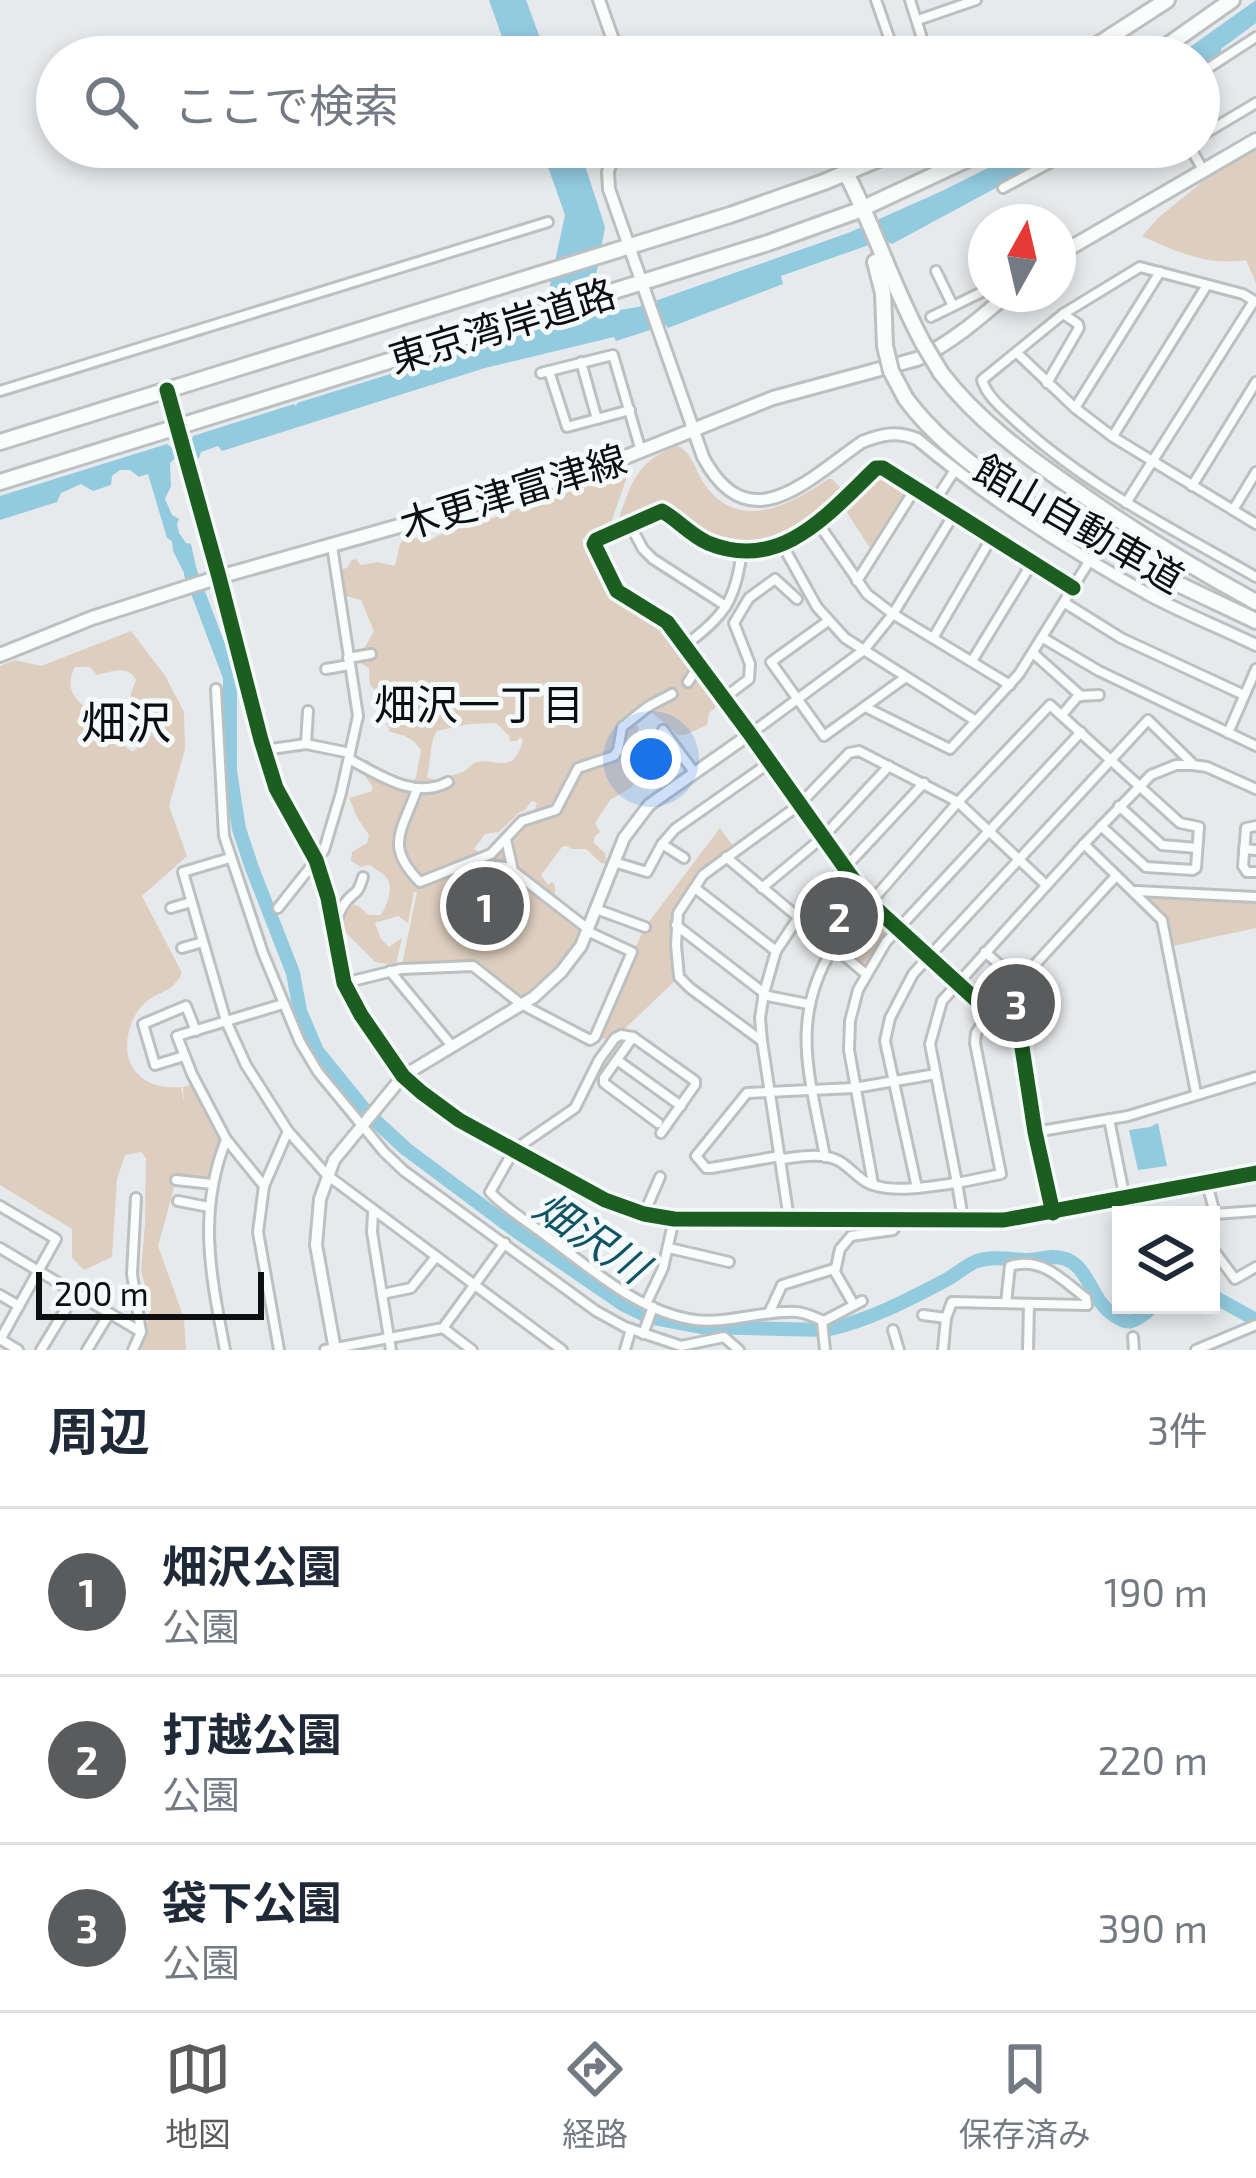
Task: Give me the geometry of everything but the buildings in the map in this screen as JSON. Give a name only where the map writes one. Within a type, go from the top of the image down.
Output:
[{"type":"highway","points":[[1111,36],[1167,0]]},
{"type":"highway","points":[[1181,36],[1232,0]]},
{"type":"highway","name":"東京湾岸道路","points":[[0,442],[762,205],[858,168]]},
{"type":"highway","name":"東京湾岸道路","points":[[0,482],[863,216],[954,168]]},
{"type":"highway","points":[[846,173],[876,252]]},
{"type":"highway","name":"館山自動車道","points":[[876,252],[941,374],[990,425],[1060,480],[1144,536],[1256,602]]},
{"type":"highway","name":"館山自動車道","points":[[876,252],[885,346],[893,377],[906,400],[936,433],[1015,494],[1159,574],[1256,621]]},
{"type":"main road","points":[[1220,161],[1256,140]]},
{"type":"main road","points":[[1076,245],[1208,168]]},
{"type":"main road","name":"木更津富津線","points":[[0,655],[177,590],[526,490],[641,452],[772,398],[917,359],[986,312]]},
{"type":"street","points":[[598,0],[611,36]]},
{"type":"street","points":[[876,0],[888,36]]},
{"type":"street","points":[[910,0],[921,34]]},
{"type":"street","points":[[917,20],[976,0]]},
{"type":"street","points":[[1220,61],[1256,38]]},
{"type":"street","points":[[1220,124],[1256,103]]},
{"type":"street","points":[[609,168],[609,189],[628,245],[693,431],[716,481],[739,496],[765,501],[782,496],[862,442],[889,434],[916,439],[976,487],[1090,560],[1167,604],[1256,645]]},
{"type":"street","points":[[1004,188],[1041,168]]},
{"type":"street","points":[[0,391],[548,222]]},
{"type":"street","points":[[1126,503],[1255,302],[1243,294],[1140,267],[1064,314],[982,380],[982,386],[1030,434],[1096,485],[1126,503],[1256,577]]},
{"type":"street","points":[[936,272],[953,306]]},
{"type":"street","points":[[1075,408],[1160,272]]},
{"type":"street","points":[[1113,436],[1207,285]]},
{"type":"street","points":[[931,317],[968,299]]},
{"type":"street","points":[[1047,382],[1078,328],[1064,314]]},
{"type":"street","points":[[1017,353],[1075,408],[1113,436],[1256,524]]},
{"type":"street","points":[[630,410],[566,427],[545,372],[613,355],[630,410],[641,452]]},
{"type":"street","points":[[581,362],[597,419]]},
{"type":"street","points":[[1192,486],[1256,382]]},
{"type":"street","points":[[167,390],[264,750],[276,788],[316,860],[344,983],[403,1076],[459,1120],[605,1200],[674,1219],[1004,1220],[1256,1174]]},
{"type":"street","points":[[1053,1213],[1021,1041],[870,903],[667,622],[617,591],[593,547],[596,539],[657,512],[666,512],[699,538],[722,548],[783,546],[818,523],[876,468],[883,468],[1073,588]]},
{"type":"street","points":[[935,501],[955,470]]},
{"type":"street","points":[[1233,510],[1256,472]]},
{"type":"street","points":[[856,581],[915,489]]},
{"type":"street","points":[[335,1349],[316,1245],[320,1199],[344,1146],[403,1076],[548,986],[580,946],[624,838],[649,805],[864,650],[893,614],[954,514]]},
{"type":"street","points":[[818,523],[866,594],[1010,685]]},
{"type":"street","points":[[630,525],[653,559],[726,606]]},
{"type":"street","points":[[933,638],[992,537]]},
{"type":"street","points":[[278,908],[324,850],[358,716],[332,546]]},
{"type":"street","points":[[783,546],[798,577],[845,638],[976,721]]},
{"type":"street","points":[[684,646],[708,628],[735,592],[742,550]]},
{"type":"street","points":[[866,707],[950,749],[1010,685],[1090,560]]},
{"type":"street","points":[[972,661],[1032,562]]},
{"type":"street","points":[[724,698],[749,679],[750,664],[734,623],[749,598],[775,579],[796,598]]},
{"type":"street","points":[[1065,603],[1121,638],[1244,695]]},
{"type":"street","points":[[828,621],[771,662],[824,736],[906,676]]},
{"type":"street","points":[[1043,638],[1099,671],[1256,746]]},
{"type":"street","points":[[1033,653],[1081,696]]},
{"type":"street","points":[[326,668],[371,654]]},
{"type":"street","points":[[688,682],[699,665]]},
{"type":"street","points":[[1228,733],[1256,669]]},
{"type":"street","points":[[215,688],[223,825],[230,858],[283,1004],[318,1072],[404,1171],[596,1311],[681,1346],[724,1337],[739,1350]]},
{"type":"street","points":[[417,789],[398,847],[401,861],[420,882],[491,854],[522,821],[556,810],[578,768],[614,756],[622,727],[672,694]]},
{"type":"street","points":[[1062,715],[1074,699],[1099,695]]},
{"type":"street","points":[[870,903],[1050,705],[1180,823],[1199,827],[1196,868],[1147,867],[1101,826]]},
{"type":"street","points":[[305,744],[308,711]]},
{"type":"street","points":[[917,1188],[885,1041],[899,996],[913,974],[1148,720],[1193,765]]},
{"type":"street","points":[[663,730],[694,772]]},
{"type":"street","points":[[873,1185],[848,1033],[866,974],[886,942],[1081,732]]},
{"type":"street","points":[[264,750],[305,744],[350,756],[384,777],[417,789],[435,789],[448,782]]},
{"type":"street","points":[[762,1041],[679,977],[678,913],[703,875],[799,805],[853,751],[958,802],[1046,885]]},
{"type":"street","points":[[614,862],[647,872],[675,830],[770,763]]},
{"type":"street","points":[[963,1219],[931,1044],[942,1001],[1139,785],[1165,768],[1193,765],[1255,786]]},
{"type":"street","points":[[762,888],[823,837],[889,766]]},
{"type":"street","points":[[790,1220],[760,1018],[776,951],[798,918],[924,783]]},
{"type":"street","points":[[1120,806],[1162,845],[1197,848]]},
{"type":"street","points":[[1256,826],[1246,828],[1244,849],[1244,868],[1256,872]]},
{"type":"street","points":[[506,837],[511,868]]},
{"type":"street","points":[[662,844],[684,858]]},
{"type":"street","points":[[1084,844],[1156,912],[1167,936],[1196,1093]]},
{"type":"street","points":[[1244,849],[1256,850]]},
{"type":"street","points":[[726,857],[866,974]]},
{"type":"street","points":[[230,858],[183,872],[226,1021],[246,1065],[288,1131],[327,1175],[373,1212],[562,1350]]},
{"type":"street","points":[[344,983],[425,966],[473,966],[521,1004],[593,1039],[632,952],[587,930],[511,868],[498,866],[482,877]]},
{"type":"street","points":[[985,952],[1019,982],[1116,876]]},
{"type":"street","points":[[333,923],[345,902],[358,893],[363,878]]},
{"type":"street","points":[[694,888],[776,951]]},
{"type":"street","points":[[1134,891],[1256,896]]},
{"type":"street","points":[[171,908],[191,902]]},
{"type":"street","points":[[596,909],[645,927]]},
{"type":"street","points":[[676,925],[764,994],[808,1004]]},
{"type":"street","points":[[182,948],[203,942]]},
{"type":"street","points":[[825,1157],[806,1043],[808,1004],[832,947]]},
{"type":"street","points":[[390,971],[452,1046]]},
{"type":"street","points":[[264,1186],[226,1138],[178,1036],[283,1004]]},
{"type":"street","points":[[184,1056],[155,1065],[143,1024],[186,1006],[196,1030]]},
{"type":"street","points":[[936,1074],[854,1088],[743,1094],[696,1159],[711,1168],[825,1157],[838,1160],[873,1185],[917,1188],[1001,1174],[975,1043],[990,1012]]},
{"type":"street","points":[[633,1037],[604,1083],[659,1128],[681,1106],[695,1081],[633,1037],[624,1034],[599,1060],[572,1112],[514,1150],[491,1188],[493,1196],[615,1286],[650,1305],[694,1320],[800,1312],[822,1321],[858,1303],[834,1269]]},
{"type":"street","points":[[617,1060],[681,1106]]},
{"type":"street","points":[[1035,1132],[1109,1119],[1256,1076]]},
{"type":"street","points":[[1109,1119],[1125,1199]]},
{"type":"street","points":[[279,1350],[258,1232],[264,1186],[288,1131]]},
{"type":"street","points":[[225,1350],[208,1242],[212,1184],[226,1138]]},
{"type":"street","points":[[644,1214],[660,1177]]},
{"type":"street","points":[[176,1180],[212,1184]]},
{"type":"street","points":[[1207,1183],[1215,1214],[1256,1211]]},
{"type":"street","points":[[133,1350],[142,1332],[132,1274],[136,1198]]},
{"type":"street","points":[[178,1202],[209,1207]]},
{"type":"street","points":[[0,1206],[56,1239],[0,1340],[18,1350]]},
{"type":"street","points":[[373,1212],[391,1350]]},
{"type":"street","points":[[644,1334],[674,1219]]},
{"type":"street","points":[[834,1269],[847,1239],[893,1230],[900,1219]]},
{"type":"street","points":[[325,1350],[443,1328],[505,1243]]},
{"type":"street","points":[[0,1248],[142,1332]]},
{"type":"street","points":[[669,1248],[729,1262]]},
{"type":"street","points":[[382,1294],[412,1288],[435,1258]]},
{"type":"street","points":[[1220,1259],[1235,1279],[1256,1267]]},
{"type":"street","points":[[943,1350],[946,1318],[956,1301],[1029,1304],[1088,1305],[1088,1300],[1044,1266],[1025,1262],[1010,1265],[1006,1303]]},
{"type":"street","points":[[769,1313],[782,1285],[834,1269]]},
{"type":"street","points":[[41,1350],[75,1294]]},
{"type":"street","points":[[0,1295],[19,1306]]},
{"type":"street","points":[[1028,1350],[1029,1304]]},
{"type":"street","points":[[87,1350],[109,1314]]},
{"type":"street","points":[[923,1315],[946,1318]]},
{"type":"street","points":[[822,1321],[825,1350]]},
{"type":"street","points":[[1196,1350],[1256,1325]]},
{"type":"street","points":[[443,1328],[472,1350]]},
{"type":"street","points":[[625,1350],[631,1329]]},
{"type":"street","points":[[893,1330],[899,1350]]},
{"type":"street","points":[[1133,1336],[1135,1350]]},
{"type":"shaded area","points":[[1245,147],[1256,151],[1256,283],[1246,260],[1205,259],[1142,236]]},
{"type":"shaded area","points":[[678,446],[691,458],[705,485],[734,508],[765,510],[782,505],[828,479],[841,488],[840,495],[792,533],[758,547],[719,544],[692,531],[661,504],[617,523],[644,466]]},
{"type":"shaded area","points":[[619,465],[628,468],[610,526],[582,539],[603,586],[667,634],[719,705],[709,713],[707,725],[685,735],[678,735],[650,711],[662,696],[629,716],[639,728],[631,742],[631,761],[638,777],[632,787],[610,800],[595,823],[600,832],[593,842],[605,853],[607,864],[586,849],[567,846],[541,875],[548,885],[555,885],[552,897],[588,929],[556,978],[521,1004],[465,965],[401,969],[417,892],[408,923],[398,916],[375,923],[389,947],[402,938],[396,965],[375,962],[338,925],[351,904],[368,915],[381,915],[390,889],[381,872],[351,861],[352,852],[367,843],[369,835],[349,798],[372,791],[362,772],[368,760],[379,771],[411,785],[421,750],[408,738],[390,732],[383,700],[370,685],[369,668],[357,661],[374,631],[361,600],[342,595],[339,570],[356,559],[361,565],[395,566],[406,536],[428,541],[457,526],[497,517],[542,500],[555,489]],"holes":[[[496,723],[510,741],[523,740],[514,759],[474,763],[438,781],[427,777],[437,731]],[[532,801],[537,803],[533,815],[507,834],[507,853],[497,843],[479,852],[474,849],[485,834],[499,832]]]},
{"type":"shaded area","points":[[879,471],[908,490],[872,551],[842,505]]},
{"type":"shaded area","points":[[131,631],[166,677],[184,712],[185,749],[169,806],[187,856],[142,896],[182,973],[170,988],[139,1009],[127,1046],[131,1064],[146,1080],[181,1087],[184,1102],[183,1087],[192,1084],[222,1137],[208,1181],[177,1177],[158,1246],[184,1318],[186,1350],[141,1350],[151,1307],[141,1271],[146,1158],[141,1152],[125,1155],[117,1179],[112,1257],[84,1270],[72,1258],[72,1229],[0,1185],[0,666],[15,660],[41,666]],"holes":[[[75,667],[90,667],[97,675],[124,671],[136,680],[129,709],[138,720],[133,752],[111,722],[103,723],[73,693]]]},
{"type":"shaded area","points":[[720,828],[736,850],[703,875],[676,925],[679,977],[615,1038],[593,1039],[645,927]]},
{"type":"shaded area","points":[[841,873],[889,931],[864,964],[804,919],[804,912]]},
{"type":"shaded area","points":[[1146,895],[1256,899],[1256,928],[1173,946],[1164,919]]},
{"type":"shaded area","points":[[1019,982],[1034,995],[1022,1036],[992,1010]]},
{"type":"water","points":[[489,0],[526,0],[539,36],[502,36]]},
{"type":"water","points":[[1256,0],[1256,23],[1221,49],[1221,56],[1220,36],[1205,36]]},
{"type":"water","points":[[548,168],[586,168],[605,227],[589,315],[638,307],[848,233],[988,168],[1033,168],[892,244],[883,240],[781,276],[783,284],[668,328],[485,368],[222,451],[218,446],[196,459],[193,436],[541,327],[565,215]]},
{"type":"water","points":[[167,444],[175,458],[170,463],[171,486],[165,499],[179,519],[179,533],[191,544],[198,576],[187,579],[173,551],[148,474],[139,477],[120,470],[112,476],[111,485],[93,491],[81,484],[61,493],[57,502],[0,520],[0,496]]},
{"type":"water","points":[[1158,1123],[1167,1166],[1138,1170],[1129,1130]]},
{"type":"waterway","name":"畑沢川","points":[[191,574],[230,677],[230,771],[239,829],[293,973],[300,1011],[317,1051],[368,1114],[406,1149],[516,1231],[649,1317],[702,1327],[826,1330],[888,1309],[983,1259],[1052,1257],[1074,1263],[1112,1314]]},
{"type":"waterway","name":"畑沢川","points":[[1220,1300],[1256,1320]]},
{"type":"waterway","name":"畑沢川","points":[[1112,1314],[1125,1321],[1143,1314]]},
{"type":"cycle path","points":[[167,390],[261,740],[276,788],[316,860],[344,983],[403,1076],[459,1120],[605,1200],[674,1219],[1004,1220],[1256,1173]]},
{"type":"cycle path","points":[[1053,1213],[1021,1041],[870,903],[667,622],[617,591],[594,544],[662,511],[708,543],[734,550],[781,544],[802,534],[876,468],[883,468],[1073,588]]},
{"type":"place","name":"畑沢公園","points":[[485,906]]},
{"type":"place","name":"打越公園","points":[[839,916]]},
{"type":"place","name":"袋下公園","points":[[1016,1003]]},
{"type":"district","name":"畑沢一丁目","points":[[479,705]]},
{"type":"district","name":"畑沢","points":[[126,723]]}]
